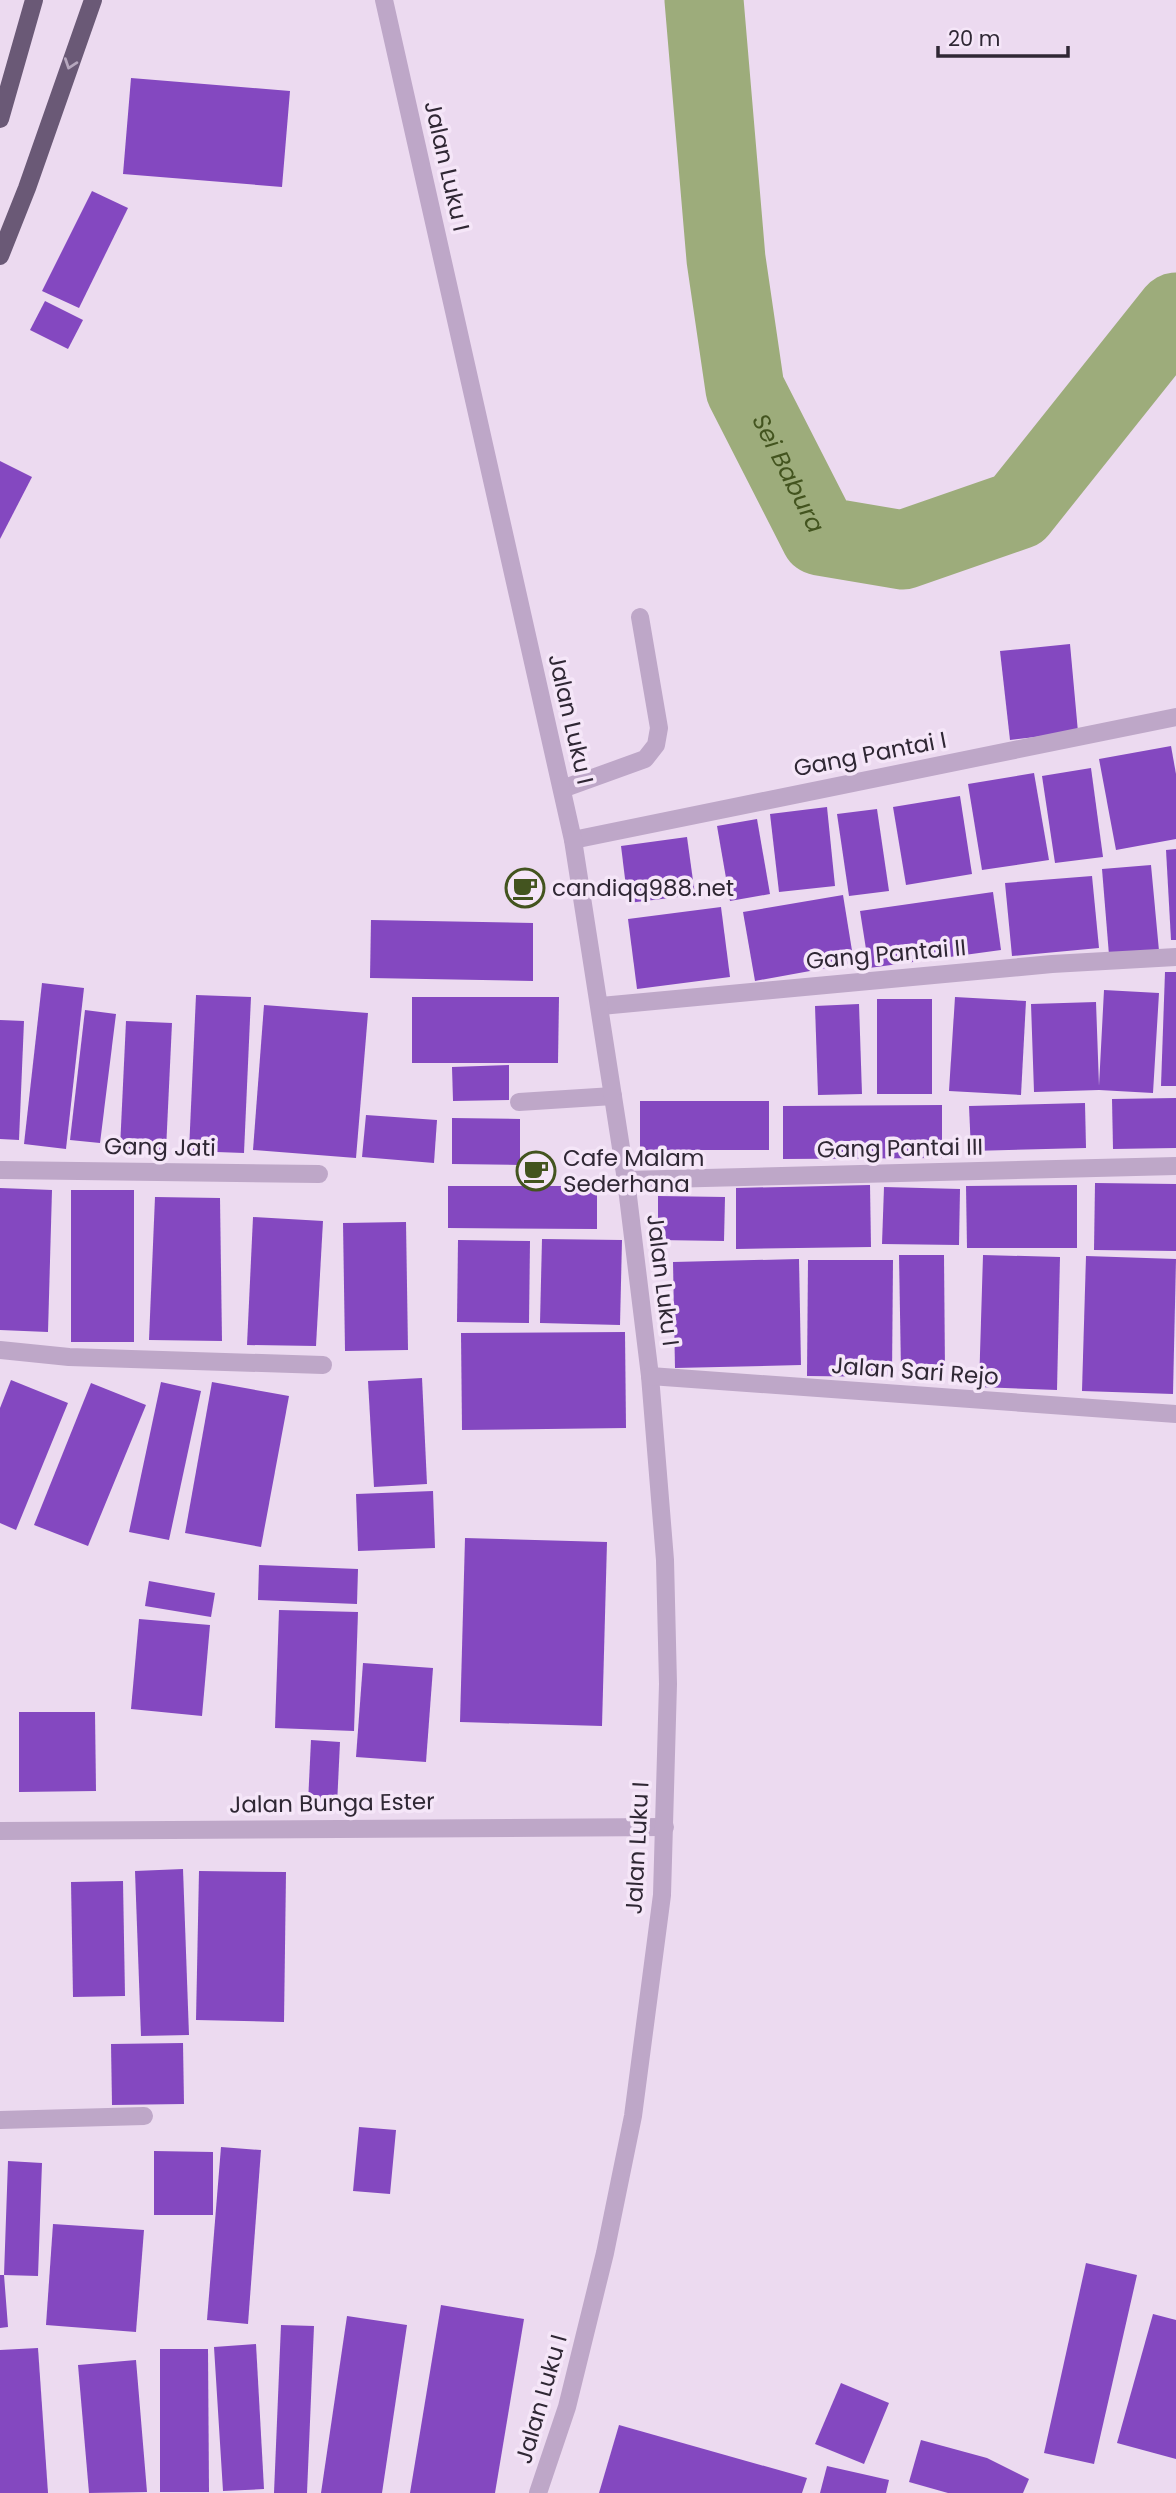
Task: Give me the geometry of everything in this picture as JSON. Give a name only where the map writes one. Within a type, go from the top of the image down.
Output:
[{"type":"main road","points":[[1,114],[34,0]]},
{"type":"main road","points":[[0,256],[27,188],[93,0]]},
{"type":"street","name":"Jalan Luku I","points":[[384,0],[573,839],[626,1180],[650,1376],[665,1560],[668,1684],[662,1895],[633,2116],[605,2253],[567,2407],[538,2493]]},
{"type":"street","points":[[562,789],[645,759],[656,745],[659,728],[640,617]]},
{"type":"street","name":"Gang Pantai I","points":[[573,839],[1176,717]]},
{"type":"street","name":"Gang Pantai II","points":[[601,1006],[1052,964],[1176,957]]},
{"type":"street","points":[[519,1102],[613,1096]]},
{"type":"street","name":"Gang Pantai III","points":[[626,1180],[1176,1166]]},
{"type":"street","name":"Gang Jati","points":[[0,1170],[319,1174]]},
{"type":"street","points":[[0,1350],[69,1357],[323,1365]]},
{"type":"street","name":"Jalan Sari Rejo","points":[[650,1376],[1176,1414]]},
{"type":"street","name":"Jalan Bunga Ester","points":[[0,1831],[665,1827]]},
{"type":"street","points":[[0,2120],[144,2116]]},
{"type":"building","points":[[131,78],[290,91],[282,187],[123,174]]},
{"type":"building","points":[[92,191],[128,208],[79,308],[42,291]]},
{"type":"building","points":[[45,301],[83,320],[68,349],[30,330]]},
{"type":"building","points":[[0,461],[32,477],[0,539]]},
{"type":"building","points":[[1070,644],[1078,732],[1010,740],[1000,651]]},
{"type":"building","points":[[1171,746],[1176,774],[1176,839],[1116,850],[1099,759]]},
{"type":"building","points":[[1091,768],[1103,857],[1055,863],[1042,776]]},
{"type":"building","points":[[1034,773],[1049,860],[982,870],[968,784]]},
{"type":"building","points":[[960,796],[972,874],[906,885],[893,807]]},
{"type":"building","points":[[827,807],[835,886],[779,892],[770,814]]},
{"type":"building","points":[[877,809],[889,891],[849,896],[837,814]]},
{"type":"building","points":[[757,819],[770,894],[730,901],[717,826]]},
{"type":"building","points":[[687,837],[695,895],[628,903],[621,846]]},
{"type":"building","points":[[1176,849],[1176,940],[1171,940],[1166,850]]},
{"type":"building","points":[[1151,865],[1159,951],[1109,955],[1102,869]]},
{"type":"building","points":[[1092,876],[1099,948],[1012,956],[1005,883]]},
{"type":"building","points":[[993,892],[1001,950],[869,968],[860,911]]},
{"type":"building","points":[[843,895],[854,963],[755,981],[743,912]]},
{"type":"building","points":[[721,907],[730,977],[637,989],[628,919]]},
{"type":"building","points":[[371,920],[533,923],[533,981],[370,978]]},
{"type":"building","points":[[1165,972],[1176,972],[1176,1086],[1161,1086]]},
{"type":"building","points":[[42,983],[84,988],[66,1149],[24,1144]]},
{"type":"building","points":[[1104,990],[1159,993],[1153,1093],[1099,1090],[1034,1092],[1031,1004],[1096,1002],[1099,1086]]},
{"type":"building","points":[[196,995],[251,997],[244,1153],[189,1151]]},
{"type":"building","points":[[412,997],[559,997],[558,1063],[412,1063]]},
{"type":"building","points":[[955,997],[1026,1001],[1021,1095],[949,1091]]},
{"type":"building","points":[[877,999],[932,999],[932,1094],[877,1094]]},
{"type":"building","points":[[859,1004],[862,1094],[818,1095],[815,1006]]},
{"type":"building","points":[[264,1005],[368,1013],[356,1158],[253,1150]]},
{"type":"building","points":[[85,1010],[116,1014],[100,1143],[70,1140]]},
{"type":"building","points":[[0,1020],[24,1021],[19,1140],[0,1139]]},
{"type":"building","points":[[126,1021],[172,1023],[166,1150],[120,1148]]},
{"type":"building","points":[[509,1065],[509,1100],[453,1101],[452,1067]]},
{"type":"building","points":[[1176,1098],[1176,1148],[1113,1149],[1112,1099]]},
{"type":"building","points":[[640,1101],[769,1101],[769,1150],[640,1150]]},
{"type":"building","points":[[1085,1103],[1086,1148],[971,1151],[969,1106]]},
{"type":"building","points":[[942,1105],[942,1158],[783,1159],[783,1106]]},
{"type":"building","points":[[366,1115],[437,1120],[434,1163],[362,1157]]},
{"type":"building","points":[[452,1118],[520,1119],[520,1165],[452,1164]]},
{"type":"building","points":[[1095,1183],[1176,1184],[1176,1251],[1094,1250]]},
{"type":"building","points":[[870,1185],[871,1247],[736,1249],[736,1188]]},
{"type":"building","points":[[1077,1185],[1077,1248],[967,1248],[966,1186]]},
{"type":"building","points":[[448,1186],[597,1186],[597,1229],[448,1228]]},
{"type":"building","points":[[884,1187],[960,1189],[959,1245],[882,1244]]},
{"type":"building","points":[[0,1188],[52,1190],[48,1332],[0,1330]]},
{"type":"building","points":[[71,1190],[134,1190],[134,1342],[71,1342]]},
{"type":"building","points":[[658,1196],[725,1197],[724,1241],[658,1240]]},
{"type":"building","points":[[155,1197],[220,1198],[222,1341],[149,1340]]},
{"type":"building","points":[[253,1217],[323,1221],[316,1346],[247,1345]]},
{"type":"building","points":[[406,1222],[408,1350],[345,1351],[343,1223]]},
{"type":"building","points":[[542,1239],[622,1240],[620,1325],[540,1323]]},
{"type":"building","points":[[458,1240],[530,1241],[529,1323],[457,1322]]},
{"type":"building","points":[[899,1255],[944,1255],[945,1371],[901,1371]]},
{"type":"building","points":[[983,1255],[1060,1257],[1057,1390],[979,1387]]},
{"type":"building","points":[[1086,1256],[1176,1259],[1173,1394],[1082,1391]]},
{"type":"building","points":[[799,1259],[801,1365],[675,1368],[673,1262]]},
{"type":"building","points":[[808,1260],[893,1260],[892,1377],[807,1376]]},
{"type":"building","points":[[625,1332],[626,1428],[462,1430],[461,1333]]},
{"type":"building","points":[[422,1378],[427,1484],[374,1487],[368,1381]]},
{"type":"building","points":[[11,1380],[68,1403],[16,1530],[0,1523],[0,1408]]},
{"type":"building","points":[[161,1382],[201,1391],[169,1540],[129,1532]]},
{"type":"building","points":[[212,1382],[289,1396],[261,1547],[185,1533]]},
{"type":"building","points":[[91,1383],[146,1405],[88,1546],[34,1525]]},
{"type":"building","points":[[433,1491],[435,1548],[358,1551],[356,1494]]},
{"type":"building","points":[[465,1538],[607,1542],[602,1726],[460,1722]]},
{"type":"building","points":[[259,1565],[358,1569],[357,1604],[258,1600]]},
{"type":"building","points":[[149,1581],[215,1593],[211,1617],[145,1606]]},
{"type":"building","points":[[279,1610],[358,1612],[354,1731],[275,1728]]},
{"type":"building","points":[[139,1619],[210,1625],[202,1716],[131,1709]]},
{"type":"building","points":[[363,1663],[433,1668],[426,1762],[356,1757]]},
{"type":"building","points":[[19,1712],[95,1712],[96,1791],[19,1792]]},
{"type":"building","points":[[311,1740],[340,1742],[337,1805],[308,1803]]},
{"type":"building","points":[[183,1869],[189,2035],[141,2036],[135,1871]]},
{"type":"building","points":[[199,1871],[286,1872],[284,2022],[196,2020]]},
{"type":"building","points":[[123,1881],[125,1996],[73,1997],[71,1882]]},
{"type":"building","points":[[183,2043],[184,2104],[112,2105],[111,2044]]},
{"type":"building","points":[[359,2127],[396,2130],[390,2194],[353,2191]]},
{"type":"building","points":[[221,2147],[261,2150],[248,2324],[207,2320]]},
{"type":"building","points":[[154,2151],[213,2152],[213,2215],[154,2215]]},
{"type":"building","points":[[8,2161],[42,2163],[38,2276],[4,2275]]},
{"type":"building","points":[[53,2224],[144,2230],[136,2332],[46,2325]]},
{"type":"building","points":[[1086,2263],[1137,2275],[1094,2464],[1044,2453]]},
{"type":"building","points":[[0,2275],[4,2275],[8,2327],[0,2328]]},
{"type":"building","points":[[441,2305],[524,2319],[495,2493],[410,2493]]},
{"type":"building","points":[[1153,2314],[1176,2320],[1176,2459],[1117,2443]]},
{"type":"building","points":[[347,2316],[407,2325],[382,2493],[321,2493]]},
{"type":"building","points":[[281,2325],[314,2326],[307,2493],[274,2493]]},
{"type":"building","points":[[256,2344],[264,2489],[223,2491],[214,2347]]},
{"type":"building","points":[[38,2348],[48,2493],[0,2493],[0,2350]]},
{"type":"building","points":[[160,2349],[208,2349],[209,2492],[160,2492]]},
{"type":"building","points":[[136,2360],[147,2492],[89,2493],[78,2365]]},
{"type":"building","points":[[841,2383],[889,2403],[864,2464],[815,2444]]},
{"type":"building","points":[[619,2425],[807,2478],[802,2493],[599,2493]]},
{"type":"building","points":[[921,2440],[987,2458],[1029,2479],[1023,2493],[948,2493],[909,2482]]},
{"type":"building","points":[[827,2466],[889,2480],[886,2493],[820,2493]]},
{"type":"waterway","name":"Sei Babura","points":[[704,0],[726,259],[745,389],[820,536],[903,550],[1018,510],[1176,312]]},
{"type":"place","name":"candiqq988.net","points":[[525,888]]},
{"type":"place","name":"Cafe Malam Sederhana","points":[[536,1171]]}]
